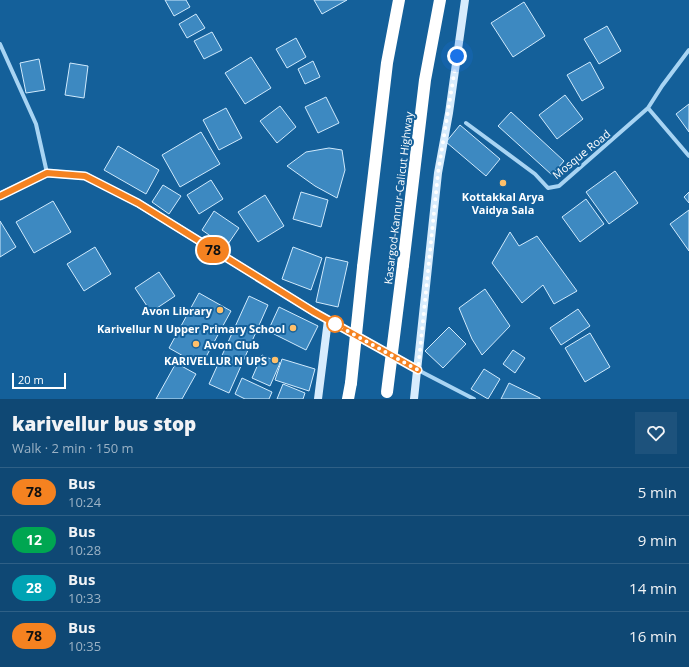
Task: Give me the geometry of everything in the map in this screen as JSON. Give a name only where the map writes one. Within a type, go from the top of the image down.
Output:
[{"type":"highway","points":[[348,399],[387,63],[399,0]]},
{"type":"highway","name":"Kasargod-Kannur-Calicut Highway","points":[[387,395],[425,80],[440,0]]},
{"type":"street","points":[[414,399],[438,173],[449,113],[465,0]]},
{"type":"street","points":[[0,44],[36,124],[47,173]]},
{"type":"street","name":"Mosque Road","points":[[466,123],[535,174],[548,188],[559,186],[648,108],[662,86],[689,50]]},
{"type":"street","points":[[648,108],[689,156]]},
{"type":"street","points":[[0,196],[47,173],[85,176],[138,203],[328,320],[474,399]]},
{"type":"street","points":[[318,399],[328,320]]},
{"type":"building","points":[[165,0],[186,0],[190,7],[174,16]]},
{"type":"building","points":[[314,0],[347,0],[322,14]]},
{"type":"building","points":[[524,2],[545,36],[513,57],[491,23]]},
{"type":"building","points":[[196,14],[205,28],[187,38],[179,24]]},
{"type":"building","points":[[607,26],[621,51],[599,64],[584,39]]},
{"type":"building","points":[[212,32],[222,50],[204,59],[194,41]]},
{"type":"building","points":[[296,38],[306,57],[287,68],[276,49]]},
{"type":"building","points":[[251,57],[271,88],[245,104],[225,73]]},
{"type":"building","points":[[39,59],[45,90],[26,93],[20,63]]},
{"type":"building","points":[[313,61],[320,77],[305,84],[298,69]]},
{"type":"building","points":[[590,62],[604,88],[582,101],[567,75]]},
{"type":"building","points":[[70,63],[88,66],[84,98],[65,95]]},
{"type":"building","points":[[565,95],[583,119],[557,139],[539,115]]},
{"type":"building","points":[[326,97],[339,123],[318,133],[305,107]]},
{"type":"building","points":[[689,104],[689,132],[676,114]]},
{"type":"building","points":[[280,106],[296,127],[277,143],[260,121]]},
{"type":"building","points":[[226,108],[242,138],[219,150],[203,120]]},
{"type":"building","points":[[511,112],[564,161],[552,175],[498,126]]},
{"type":"building","points":[[460,125],[500,159],[486,176],[446,142]]},
{"type":"building","points":[[201,132],[220,164],[180,187],[162,155]]},
{"type":"building","points":[[118,146],[159,170],[146,194],[104,170]]},
{"type":"building","points":[[329,148],[342,150],[345,170],[337,198],[315,186],[287,166],[306,152]]},
{"type":"building","points":[[615,171],[638,203],[609,224],[586,192]]},
{"type":"building","points":[[211,180],[223,199],[199,214],[187,195]]},
{"type":"building","points":[[163,185],[181,196],[169,214],[152,202]]},
{"type":"building","points":[[301,192],[328,200],[321,227],[293,219]]},
{"type":"building","points":[[689,192],[689,203],[684,197]]},
{"type":"building","points":[[265,195],[284,226],[258,242],[238,212]]},
{"type":"building","points":[[586,199],[604,224],[580,242],[562,217]]},
{"type":"building","points":[[53,201],[71,232],[34,253],[16,222]]},
{"type":"building","points":[[689,210],[689,251],[670,224]]},
{"type":"building","points":[[214,211],[239,228],[226,247],[202,230]]},
{"type":"building","points":[[0,221],[16,247],[0,257]]},
{"type":"building","points":[[510,232],[519,246],[537,236],[577,291],[554,304],[543,285],[522,303],[492,263]]},
{"type":"building","points":[[95,247],[111,274],[84,291],[67,264]]},
{"type":"building","points":[[293,247],[322,258],[311,290],[282,279]]},
{"type":"building","points":[[326,257],[348,262],[338,307],[316,302]]},
{"type":"building","points":[[159,272],[175,296],[151,312],[135,288]]},
{"type":"building","points":[[485,289],[510,326],[482,355],[472,339],[459,308]]},
{"type":"building","points":[[199,293],[231,311],[201,366],[169,348]]},
{"type":"building","name":"Karivellur N Upper Primary School","points":[[249,296],[268,305],[229,393],[209,384]]},
{"type":"building","name":"Karivellur N Upper Primary School","points":[[279,307],[318,326],[306,350],[268,331]]},
{"type":"building","points":[[578,309],[590,326],[561,345],[550,328]]},
{"type":"building","points":[[449,327],[466,344],[443,368],[425,351]]},
{"type":"building","points":[[590,333],[610,367],[585,382],[565,348]]},
{"type":"building","points":[[513,350],[525,358],[515,373],[503,364]]},
{"type":"building","points":[[262,355],[280,363],[270,386],[252,378]]},
{"type":"building","name":"Karivellur N Upper Primary School","points":[[282,359],[315,369],[309,391],[275,380]]},
{"type":"building","points":[[176,363],[196,374],[182,399],[156,399]]},
{"type":"building","points":[[484,369],[500,379],[488,399],[471,389]]},
{"type":"building","points":[[242,378],[272,392],[269,399],[245,399],[235,394]]},
{"type":"building","points":[[509,383],[540,398],[540,399],[501,399]]},
{"type":"building","points":[[283,384],[305,393],[303,399],[277,399]]},
{"type":"bus line","name":"78","points":[[0,196],[47,173],[85,176],[138,203],[314,312],[418,370]]},
{"type":"place","name":"Kottakkal Arya Vaidya Sala","points":[[503,183]]},
{"type":"place","name":"Avon Library","points":[[220,310]]},
{"type":"place","name":"Karivellur N Upper Primary School","points":[[293,328]]},
{"type":"place","name":"Avon Club","points":[[196,344]]},
{"type":"place","name":"KARIVELLUR N UPS","points":[[275,360]]},
{"type":"route","points":[[335,324],[418,370],[438,173],[449,113],[457,56]]}]
